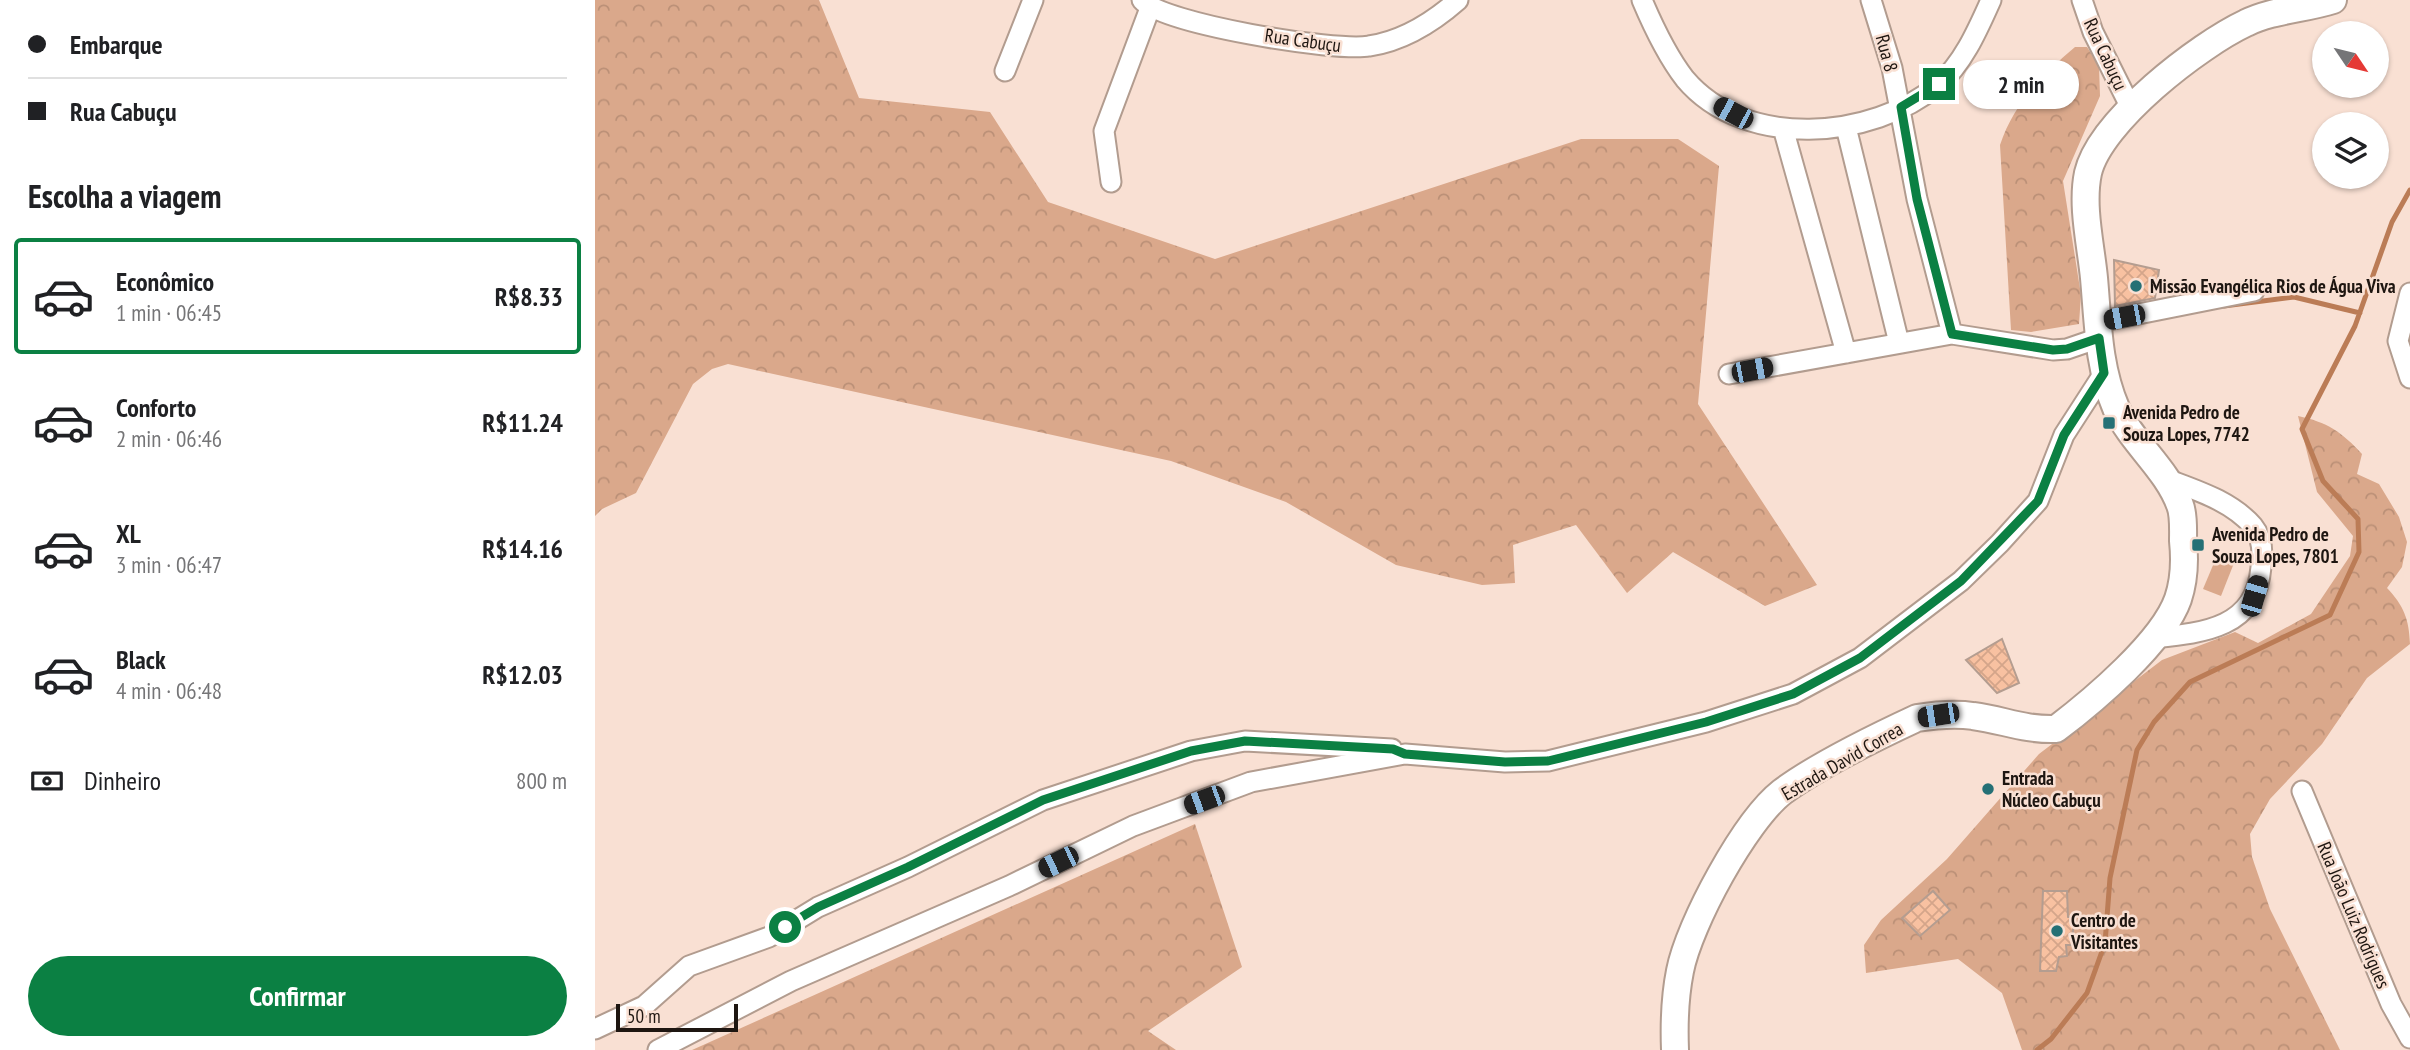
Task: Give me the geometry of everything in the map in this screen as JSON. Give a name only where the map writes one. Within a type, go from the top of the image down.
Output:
[{"type":"main road","points":[[2152,638],[2178,600],[2185,555],[2181,506],[2117,409],[2104,373],[2086,192],[2088,172],[2106,138],[2131,107],[2253,11],[2333,0]]},
{"type":"main road","name":"Estrada David Correa","points":[[1675,1050],[1674,1026],[1680,969],[1695,931],[1722,873],[1748,832],[1781,793],[1917,718],[1964,715],[2034,729],[2056,729],[2120,673],[2152,638]]},
{"type":"street","points":[[1005,71],[1033,0]]},
{"type":"street","name":"Rua Cabuçu","points":[[1146,4],[1218,27],[1350,47],[1369,46],[1400,37],[1442,15],[1458,0]]},
{"type":"street","points":[[1642,0],[1686,79],[1711,101],[1733,113],[1783,128],[1819,130],[1846,127],[1901,107],[1939,84],[1969,44],[1991,0]]},
{"type":"street","name":"Rua 8","points":[[1871,0],[1901,107],[1917,199],[1952,334]]},
{"type":"street","name":"Rua Cabuçu","points":[[2082,0],[2093,32],[2131,107]]},
{"type":"street","points":[[1111,182],[1104,131],[1146,4]]},
{"type":"street","points":[[1846,127],[1899,343]]},
{"type":"street","points":[[1783,128],[1846,353]]},
{"type":"street","points":[[1729,374],[1952,334],[2053,350],[2067,349],[2098,330],[2254,291]]},
{"type":"street","points":[[2410,293],[2398,341],[2410,378]]},
{"type":"street","points":[[657,1050],[791,981],[1009,887],[1133,826],[1251,782],[1405,754],[1505,762],[1548,761],[1706,722],[1780,698],[1860,658],[1961,581],[2038,501],[2064,435],[2104,373]]},
{"type":"street","points":[[2152,638],[2205,632],[2225,624],[2244,611],[2254,596],[2261,571],[2263,546],[2254,527],[2223,501],[2164,478]]},
{"type":"street","points":[[595,1029],[644,1006],[689,966],[769,937],[818,907],[908,867],[1043,800],[1191,751],[1245,741],[1393,749],[1405,754]]},
{"type":"street","name":"Rua João Luiz Rodrigues","points":[[2302,791],[2391,1004],[2410,1038]]},
{"type":"green space","points":[[595,0],[819,0],[859,98],[990,112],[1048,202],[1215,259],[1581,139],[1678,139],[1719,166],[1698,404],[1817,585],[1765,606],[1673,552],[1627,593],[1576,525],[1513,545],[1515,583],[1482,585],[1396,565],[1286,502],[1171,461],[728,364],[712,369],[693,384],[636,493],[602,509],[595,516]]},
{"type":"green space","points":[[2075,47],[2087,47],[2099,65],[2100,96],[2063,181],[2081,295],[2079,324],[2031,332],[2011,330],[2000,145],[2013,116],[2030,91]]},
{"type":"green space","points":[[2298,416],[2333,429],[2362,454],[2357,474],[2379,484],[2399,517],[2407,542],[2402,567],[2387,588],[2405,613],[2410,644],[2367,678],[2322,744],[2270,799],[2250,834],[2252,857],[2270,909],[2340,1050],[2022,1050],[2002,993],[1958,959],[1866,973],[1864,945],[1881,920],[1947,859],[2039,754],[2162,660],[2235,632],[2258,643],[2311,614],[2350,556],[2353,536],[2317,492]]},
{"type":"green space","points":[[2219,551],[2236,558],[2221,596],[2203,589]]},
{"type":"green space","points":[[1195,824],[1242,967],[1148,1031],[1176,1050],[692,1050]]},
{"type":"building","name":"Missão Evangélica Rios de Água Viva","points":[[2114,260],[2159,270],[2155,298],[2115,306]]},
{"type":"building","points":[[2002,639],[2019,683],[1997,693],[1966,660]]},
{"type":"building","points":[[1933,891],[1950,910],[1920,936],[1902,918]]},
{"type":"building","name":"Centro de Visitantes","points":[[2043,891],[2067,891],[2068,917],[2074,918],[2072,945],[2066,945],[2067,956],[2059,957],[2056,971],[2040,971]]},
{"type":"waterway","points":[[2037,1050],[2051,1039],[2087,993],[2105,943],[2110,878],[2137,750],[2154,722],[2190,682],[2330,615],[2359,552],[2358,519],[2323,481],[2302,429],[2355,326],[2392,222],[2410,190]]},
{"type":"waterway","points":[[2224,306],[2294,297],[2360,313]]},
{"type":"place","name":"Missão Evangélica Rios de Água Viva","points":[[2136,286]]},
{"type":"place","name":"Avenida Pedro de Souza Lopes, 7742","points":[[2109,423]]},
{"type":"place","name":"Avenida Pedro de Souza Lopes, 7801","points":[[2198,545]]},
{"type":"place","name":"Entrada Núcleo Cabuçu","points":[[1988,789]]},
{"type":"place","name":"Centro de Visitantes","points":[[2057,931]]},
{"type":"route","points":[[785,927],[818,907],[908,867],[1043,800],[1191,751],[1245,741],[1393,749],[1405,754],[1505,762],[1548,761],[1706,722],[1793,694],[1860,658],[1961,581],[2038,501],[2064,435],[2104,373],[2099,338],[2067,349],[2053,350],[1952,334],[1917,199],[1901,107],[1939,84]]}]
